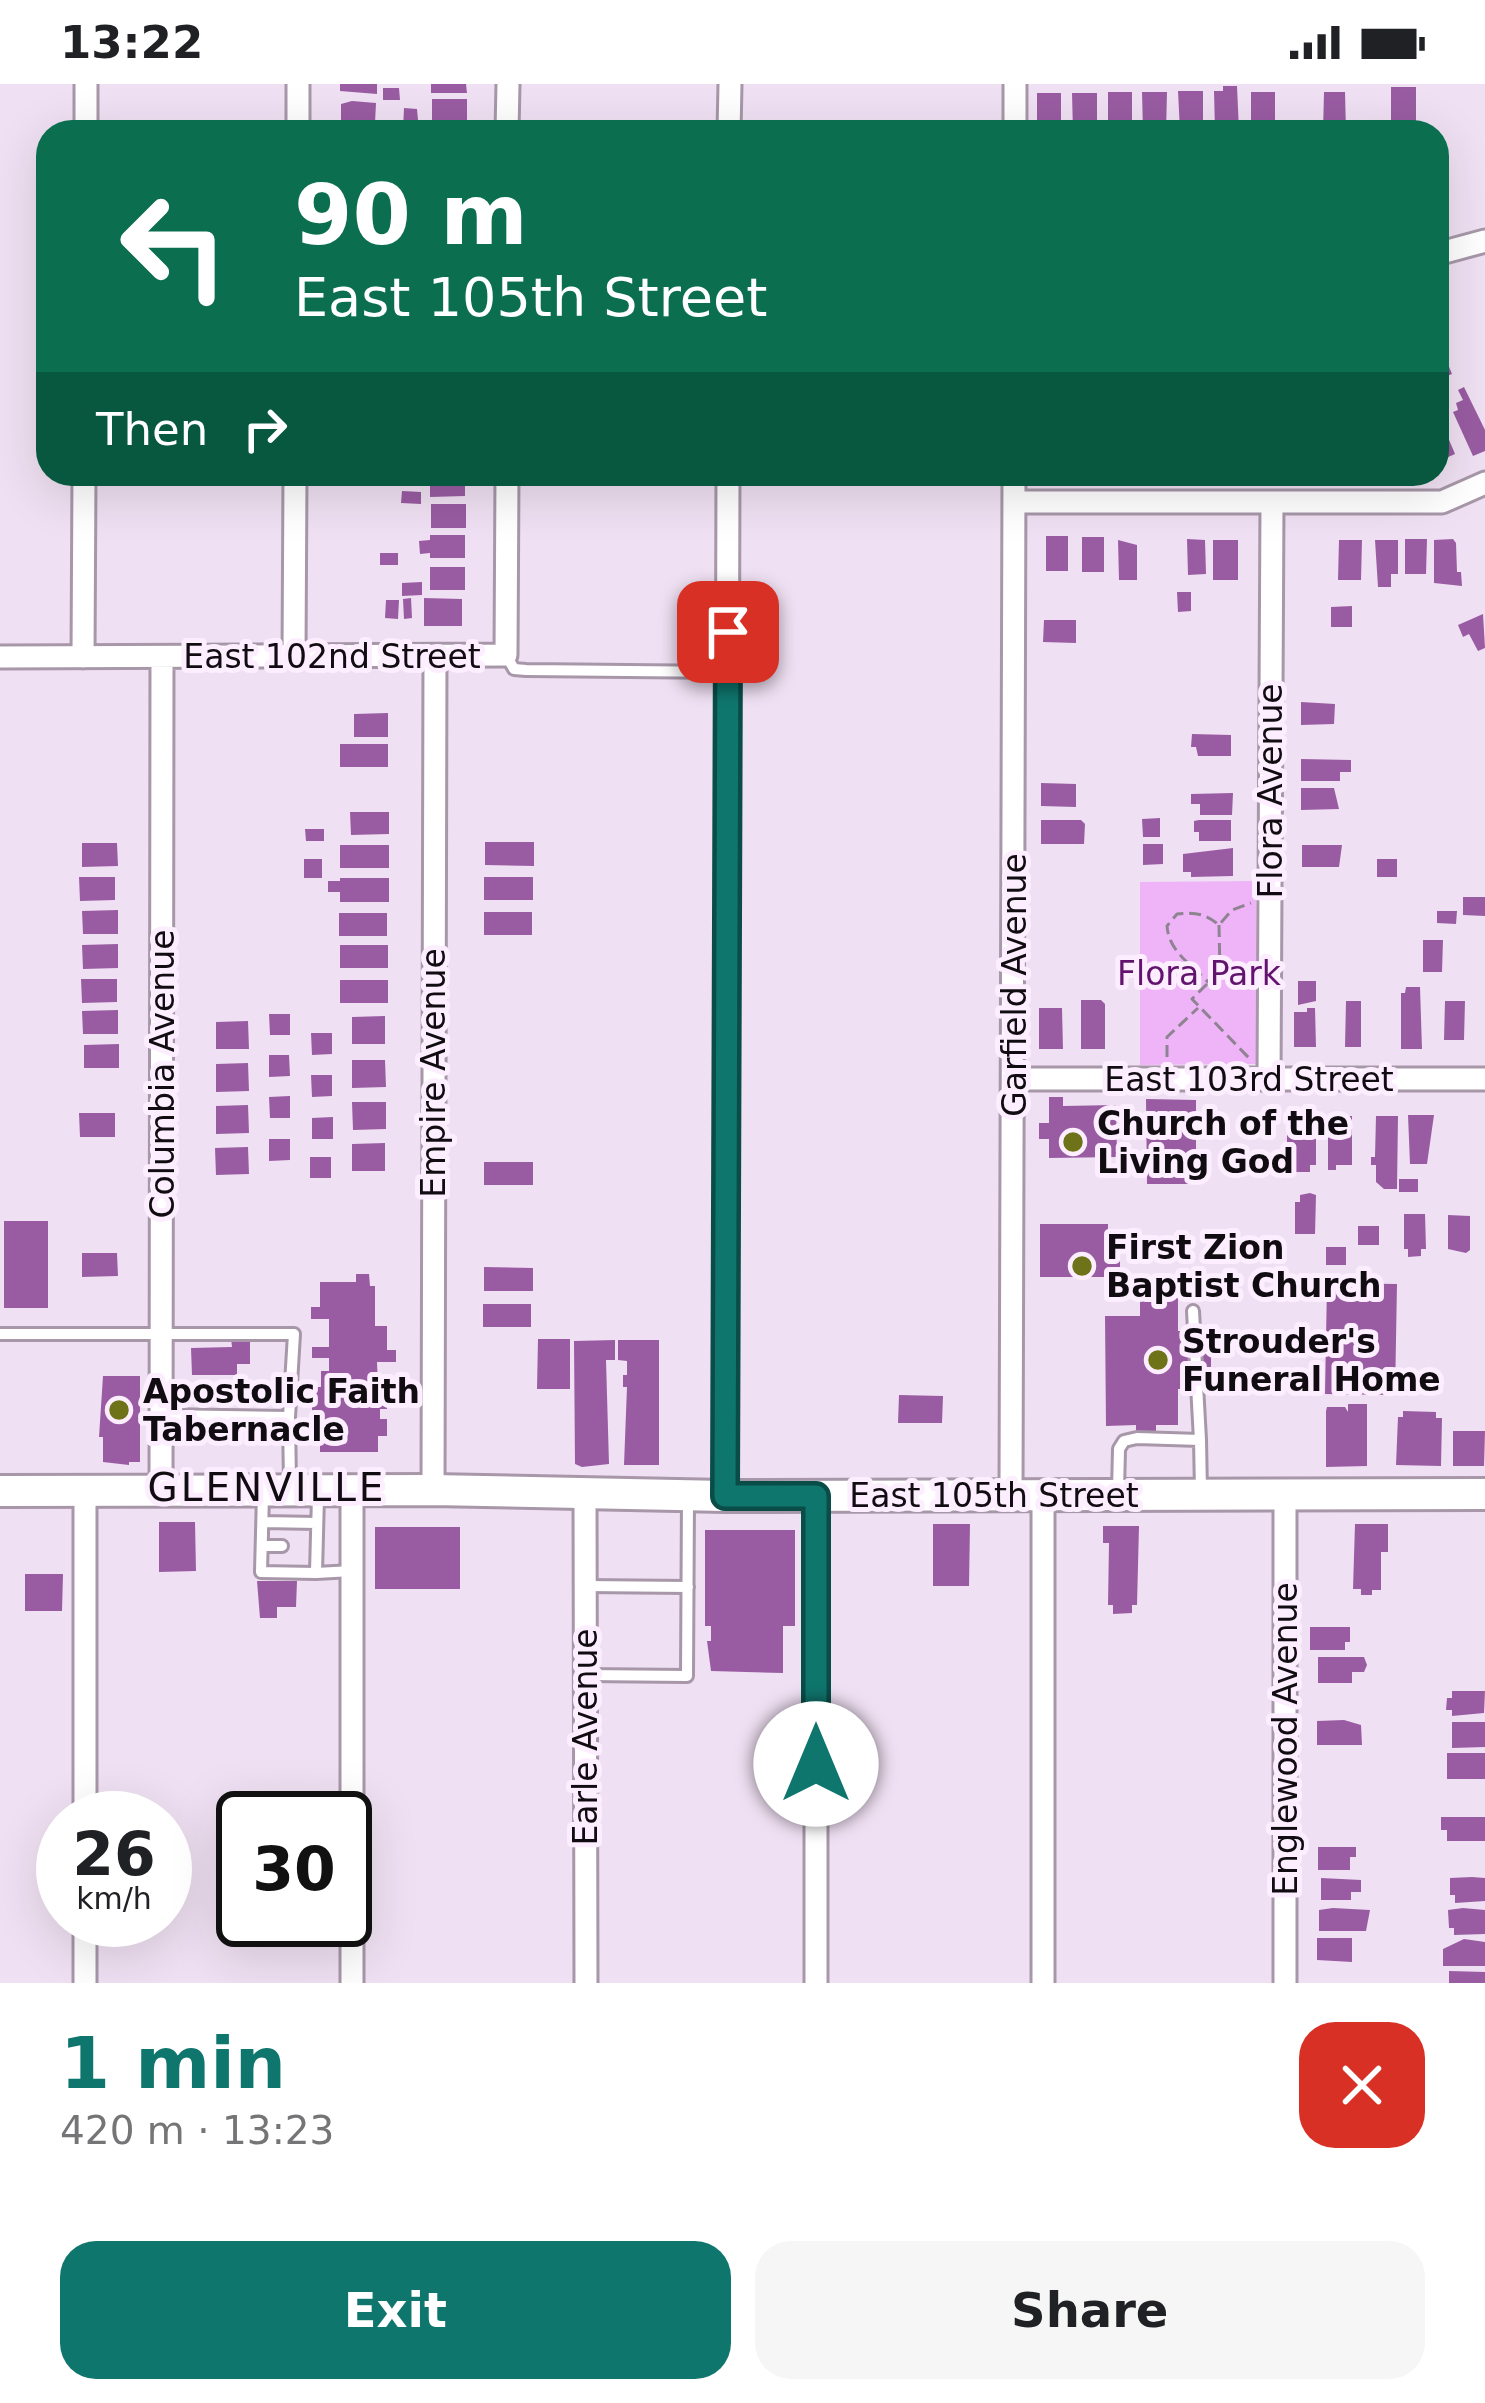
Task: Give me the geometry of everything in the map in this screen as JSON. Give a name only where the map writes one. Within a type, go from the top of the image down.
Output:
[{"type":"main road","name":"East 105th Street","points":[[0,1491],[161,1491],[284,1499],[352,1491],[433,1490],[725,1496],[1485,1494]]},
{"type":"street","points":[[86,84],[86,120]]},
{"type":"street","points":[[298,84],[298,120]]},
{"type":"street","points":[[508,84],[508,120]]},
{"type":"street","points":[[730,84],[730,120]]},
{"type":"street","points":[[1015,84],[1015,120]]},
{"type":"street","points":[[1449,251],[1485,241]]},
{"type":"street","points":[[1014,502],[1442,502],[1485,483]]},
{"type":"street","points":[[83,657],[84,486]]},
{"type":"street","points":[[295,657],[296,486]]},
{"type":"street","points":[[506,655],[507,486]]},
{"type":"street","points":[[725,1496],[728,486]]},
{"type":"street","name":"Garfield Avenue","points":[[1014,486],[1014,1079],[1043,1983]]},
{"type":"street","name":"Flora Avenue","points":[[1269,1079],[1272,502]]},
{"type":"street","name":"East 102nd Street","points":[[0,656],[506,655]]},
{"type":"street","name":"Columbia Avenue","points":[[161,1491],[162,657]]},
{"type":"street","name":"Empire Avenue","points":[[433,1490],[435,657]]},
{"type":"street","name":"East 103rd Street","points":[[1014,1079],[1485,1079]]},
{"type":"street","points":[[352,1491],[352,1983]]},
{"type":"street","name":"Earle Avenue","points":[[585,1491],[586,1983]]},
{"type":"street","points":[[86,1493],[86,1791]]},
{"type":"street","name":"Englewood Avenue","points":[[1285,1494],[1285,1983]]},
{"type":"street","points":[[816,1496],[816,1983]]},
{"type":"street","points":[[85,1947],[85,1983]]},
{"type":"lane","name":"East 102nd Street","points":[[506,655],[514,669],[526,670],[728,672]]},
{"type":"lane","points":[[1193,1311],[1201,1494]]},
{"type":"lane","points":[[0,1334],[293,1334],[284,1499],[262,1546],[261,1572],[352,1571]]},
{"type":"lane","points":[[162,1415],[289,1417]]},
{"type":"lane","points":[[1118,1495],[1119,1450],[1124,1442],[1137,1438],[1200,1441]]},
{"type":"lane","points":[[585,1676],[687,1676],[688,1495]]},
{"type":"lane","points":[[284,1499],[317,1522]]},
{"type":"lane","points":[[284,1499],[317,1522]]},
{"type":"lane","points":[[316,1573],[317,1522]]},
{"type":"lane","points":[[262,1546],[281,1546]]},
{"type":"lane","points":[[301,1546],[317,1546]]},
{"type":"lane","points":[[585,1586],[688,1587]]},
{"type":"path","points":[[1251,1060],[1192,999],[1220,974],[1219,925],[1232,910],[1253,902]]},
{"type":"path","points":[[1208,982],[1176,953],[1168,941],[1167,926],[1177,914],[1192,912],[1219,925]]},
{"type":"path","points":[[1167,1061],[1167,1037],[1200,1007]]},
{"type":"green space","name":"Flora Park","points":[[1256,881],[1258,1064],[1140,1065],[1140,882]]},
{"type":"building","points":[[340,84],[377,84],[377,94],[340,91]]},
{"type":"building","points":[[431,84],[466,84],[467,93],[431,93]]},
{"type":"building","points":[[1223,86],[1237,86],[1239,120],[1215,120],[1214,91],[1223,91]]},
{"type":"building","points":[[1391,87],[1416,87],[1416,120],[1391,120]]},
{"type":"building","points":[[383,88],[399,88],[400,100],[383,100]]},
{"type":"building","points":[[1178,91],[1203,91],[1203,120],[1179,120]]},
{"type":"building","points":[[1108,92],[1132,92],[1132,120],[1108,120]]},
{"type":"building","points":[[1142,92],[1167,92],[1166,120],[1143,120]]},
{"type":"building","points":[[1251,92],[1275,92],[1275,120],[1251,120]]},
{"type":"building","points":[[1324,92],[1345,92],[1346,120],[1323,120]]},
{"type":"building","points":[[1037,93],[1061,93],[1061,120],[1037,120]]},
{"type":"building","points":[[1072,93],[1097,93],[1097,120],[1073,120]]},
{"type":"building","points":[[432,99],[467,99],[467,120],[432,120]]},
{"type":"building","points":[[376,103],[375,120],[341,120],[341,104]]},
{"type":"building","points":[[404,108],[417,109],[418,120],[403,120]]},
{"type":"building","points":[[1464,387],[1485,430],[1485,451],[1473,456],[1453,412],[1463,400],[1458,390]]},
{"type":"building","points":[[430,486],[465,486],[465,496],[430,497]]},
{"type":"building","points":[[402,491],[421,492],[421,504],[401,503]]},
{"type":"building","points":[[431,504],[466,504],[466,528],[431,528]]},
{"type":"building","points":[[430,535],[465,535],[465,558],[420,554],[419,541],[430,540]]},
{"type":"building","points":[[1046,536],[1068,536],[1068,571],[1046,571]]},
{"type":"building","points":[[1082,537],[1104,537],[1104,572],[1082,572]]},
{"type":"building","points":[[1187,539],[1205,540],[1206,574],[1188,575]]},
{"type":"building","points":[[1405,539],[1427,539],[1426,574],[1405,574]]},
{"type":"building","points":[[1453,539],[1462,586],[1434,583],[1434,540]]},
{"type":"building","points":[[1118,540],[1137,545],[1137,580],[1119,580]]},
{"type":"building","points":[[1213,540],[1238,540],[1238,580],[1213,580]]},
{"type":"building","points":[[1339,540],[1362,540],[1361,580],[1338,580]]},
{"type":"building","points":[[1375,540],[1398,540],[1398,574],[1391,574],[1391,587],[1378,587]]},
{"type":"building","points":[[380,553],[398,553],[398,565],[380,565]]},
{"type":"building","points":[[430,567],[465,567],[465,590],[430,590]]},
{"type":"building","points":[[422,582],[422,595],[402,596],[402,583]]},
{"type":"building","points":[[1177,592],[1191,592],[1191,611],[1178,612]]},
{"type":"building","points":[[411,598],[412,618],[404,619],[403,599]]},
{"type":"building","points":[[424,598],[462,599],[462,626],[424,626]]},
{"type":"building","points":[[386,600],[399,600],[398,619],[385,618]]},
{"type":"building","points":[[1352,606],[1352,627],[1331,627],[1331,607]]},
{"type":"building","points":[[1483,614],[1485,648],[1478,651],[1458,625]]},
{"type":"building","points":[[1044,620],[1076,620],[1076,643],[1043,642]]},
{"type":"building","points":[[1301,702],[1335,704],[1334,724],[1301,725]]},
{"type":"building","points":[[388,713],[388,737],[354,737],[354,714]]},
{"type":"building","points":[[1192,734],[1231,735],[1231,756],[1198,756],[1196,747],[1191,747]]},
{"type":"building","points":[[340,744],[388,744],[388,767],[340,767]]},
{"type":"building","points":[[1301,759],[1351,760],[1351,772],[1340,772],[1340,781],[1301,781]]},
{"type":"building","points":[[1041,783],[1076,784],[1076,807],[1041,806]]},
{"type":"building","points":[[1301,788],[1334,788],[1339,809],[1301,810]]},
{"type":"building","points":[[1233,793],[1232,815],[1200,815],[1200,804],[1191,804],[1191,794]]},
{"type":"building","points":[[350,812],[389,812],[389,834],[351,835]]},
{"type":"building","points":[[1160,818],[1160,837],[1143,837],[1142,819]]},
{"type":"building","points":[[1041,820],[1081,820],[1084,844],[1041,844]]},
{"type":"building","points":[[1231,820],[1231,841],[1199,841],[1199,832],[1194,832],[1194,821]]},
{"type":"building","points":[[305,829],[324,829],[324,841],[306,841]]},
{"type":"building","points":[[485,842],[534,842],[534,866],[485,865]]},
{"type":"building","points":[[82,843],[117,843],[118,866],[82,867]]},
{"type":"building","points":[[1143,844],[1163,844],[1163,864],[1143,865]]},
{"type":"building","points":[[340,845],[389,845],[389,868],[340,868]]},
{"type":"building","points":[[1302,845],[1342,845],[1339,867],[1302,867]]},
{"type":"building","points":[[1233,848],[1233,876],[1191,877],[1191,872],[1183,872],[1183,854]]},
{"type":"building","points":[[304,859],[322,859],[322,878],[304,878]]},
{"type":"building","points":[[1377,859],[1397,859],[1397,877],[1377,877]]},
{"type":"building","points":[[79,877],[115,877],[115,900],[80,901]]},
{"type":"building","points":[[484,877],[533,877],[533,900],[484,900]]},
{"type":"building","points":[[389,878],[389,902],[340,902],[340,892],[328,892],[328,881]]},
{"type":"building","points":[[1463,897],[1485,897],[1485,916],[1463,915]]},
{"type":"building","points":[[118,910],[118,934],[83,934],[82,911]]},
{"type":"building","points":[[1437,911],[1457,911],[1456,924],[1437,923]]},
{"type":"building","points":[[484,912],[532,912],[532,935],[484,935]]},
{"type":"building","points":[[339,913],[387,913],[387,936],[339,936]]},
{"type":"building","points":[[1423,940],[1443,940],[1442,972],[1423,972]]},
{"type":"building","points":[[118,944],[118,968],[83,969],[82,945]]},
{"type":"building","points":[[340,945],[388,945],[388,968],[340,968]]},
{"type":"building","points":[[81,979],[117,979],[117,1002],[82,1003]]},
{"type":"building","points":[[340,980],[388,980],[388,1003],[340,1003]]},
{"type":"building","points":[[1298,981],[1316,981],[1316,1001],[1298,1005]]},
{"type":"building","points":[[1406,987],[1420,987],[1422,1049],[1401,1049],[1401,993]]},
{"type":"building","points":[[1081,1000],[1105,1004],[1105,1049],[1081,1049]]},
{"type":"building","points":[[1346,1001],[1361,1001],[1361,1047],[1345,1047]]},
{"type":"building","points":[[1445,1001],[1465,1001],[1464,1040],[1444,1040]]},
{"type":"building","points":[[1039,1008],[1062,1008],[1063,1049],[1039,1049]]},
{"type":"building","points":[[1315,1008],[1316,1047],[1294,1047],[1294,1012],[1307,1012]]},
{"type":"building","points":[[118,1010],[118,1034],[83,1034],[82,1011]]},
{"type":"building","points":[[269,1014],[290,1014],[290,1035],[270,1035]]},
{"type":"building","points":[[385,1016],[385,1044],[352,1044],[352,1017]]},
{"type":"building","points":[[248,1021],[249,1049],[216,1049],[216,1022]]},
{"type":"building","points":[[311,1033],[332,1033],[332,1054],[312,1055]]},
{"type":"building","points":[[119,1044],[119,1068],[84,1068],[84,1045]]},
{"type":"building","points":[[269,1055],[289,1055],[290,1076],[269,1077]]},
{"type":"building","points":[[352,1060],[385,1060],[386,1087],[352,1088]]},
{"type":"building","points":[[248,1063],[249,1091],[216,1092],[216,1064]]},
{"type":"building","points":[[311,1075],[332,1075],[332,1096],[312,1097]]},
{"type":"building","points":[[290,1096],[290,1118],[270,1118],[269,1097]]},
{"type":"building","points":[[1049,1097],[1063,1097],[1063,1106],[1116,1105],[1117,1157],[1049,1158],[1049,1139],[1039,1139],[1039,1123],[1049,1123]]},
{"type":"building","points":[[1146,1099],[1196,1100],[1196,1184],[1147,1184]]},
{"type":"building","points":[[352,1102],[386,1102],[386,1129],[353,1130]]},
{"type":"building","points":[[248,1105],[249,1133],[216,1134],[216,1106]]},
{"type":"building","points":[[79,1113],[115,1113],[115,1137],[80,1137]]},
{"type":"building","points":[[1287,1113],[1316,1113],[1316,1165],[1310,1165],[1310,1172],[1293,1172],[1292,1165],[1287,1165]]},
{"type":"building","points":[[1408,1115],[1434,1115],[1427,1164],[1410,1164]]},
{"type":"building","points":[[1328,1116],[1352,1116],[1352,1165],[1336,1165],[1336,1170],[1328,1170]]},
{"type":"building","points":[[1376,1116],[1398,1116],[1397,1189],[1384,1189],[1376,1182],[1376,1165],[1371,1165]]},
{"type":"building","points":[[333,1117],[333,1139],[312,1139],[312,1118]]},
{"type":"building","points":[[269,1139],[290,1139],[290,1160],[269,1161]]},
{"type":"building","points":[[385,1143],[385,1171],[352,1171],[352,1144]]},
{"type":"building","points":[[248,1147],[249,1174],[216,1175],[215,1148]]},
{"type":"building","points":[[310,1157],[331,1157],[331,1178],[310,1178]]},
{"type":"building","points":[[484,1162],[533,1162],[533,1185],[484,1185]]},
{"type":"building","points":[[1399,1179],[1418,1179],[1418,1192],[1399,1192]]},
{"type":"building","points":[[1310,1193],[1316,1195],[1315,1234],[1295,1234],[1295,1202]]},
{"type":"building","points":[[1404,1214],[1425,1214],[1426,1249],[1421,1249],[1421,1256],[1408,1257],[1404,1249]]},
{"type":"building","points":[[1448,1215],[1470,1216],[1470,1250],[1466,1253],[1448,1249]]},
{"type":"building","points":[[4,1221],[48,1221],[48,1308],[4,1308]]},
{"type":"building","points":[[1040,1224],[1108,1224],[1108,1230],[1120,1230],[1120,1272],[1108,1272],[1108,1277],[1040,1277]]},
{"type":"building","points":[[1358,1226],[1379,1226],[1379,1245],[1358,1245]]},
{"type":"building","points":[[1326,1247],[1346,1247],[1346,1265],[1326,1265]]},
{"type":"building","points":[[82,1253],[117,1253],[118,1276],[82,1277]]},
{"type":"building","points":[[484,1267],[533,1268],[533,1291],[484,1291]]},
{"type":"building","points":[[356,1274],[369,1274],[370,1286],[375,1286],[375,1326],[387,1326],[387,1350],[396,1350],[396,1362],[377,1362],[378,1387],[387,1387],[387,1409],[380,1409],[380,1419],[387,1419],[387,1436],[378,1436],[378,1452],[320,1452],[320,1436],[312,1436],[312,1387],[321,1387],[321,1371],[329,1371],[329,1358],[312,1358],[312,1347],[329,1347],[329,1319],[311,1319],[311,1307],[320,1307],[320,1282],[356,1282]]},
{"type":"building","points":[[1327,1283],[1397,1284],[1395,1395],[1325,1394]]},
{"type":"building","name":"Strouder's Funeral Home","points":[[1178,1286],[1178,1331],[1184,1331],[1184,1345],[1211,1344],[1211,1375],[1185,1375],[1185,1389],[1178,1389],[1178,1425],[1156,1425],[1150,1436],[1136,1432],[1136,1425],[1106,1426],[1105,1316],[1140,1316],[1140,1287]]},
{"type":"building","points":[[483,1304],[531,1304],[531,1327],[483,1327]]},
{"type":"building","points":[[242,1337],[242,1342],[250,1342],[250,1364],[237,1364],[237,1375],[192,1375],[191,1348],[232,1347],[231,1338]]},
{"type":"building","points":[[538,1339],[570,1339],[570,1389],[537,1389]]},
{"type":"building","points":[[615,1340],[615,1360],[606,1360],[609,1464],[582,1467],[575,1464],[574,1341]]},
{"type":"building","points":[[618,1340],[659,1340],[659,1465],[624,1465],[627,1361],[618,1360]]},
{"type":"building","points":[[103,1376],[140,1376],[140,1462],[103,1462],[103,1437],[99,1437]]},
{"type":"building","points":[[899,1395],[943,1396],[942,1423],[898,1423]]},
{"type":"building","points":[[1348,1404],[1367,1404],[1367,1466],[1326,1467],[1327,1407],[1345,1407],[1348,1412]]},
{"type":"building","points":[[1403,1411],[1436,1412],[1436,1418],[1442,1418],[1441,1466],[1396,1465],[1398,1417],[1403,1417]]},
{"type":"building","points":[[1453,1431],[1485,1431],[1484,1466],[1453,1466]]},
{"type":"building","points":[[159,1522],[195,1522],[196,1571],[159,1572]]},
{"type":"building","points":[[933,1524],[970,1524],[969,1586],[933,1586]]},
{"type":"building","points":[[1355,1524],[1388,1524],[1388,1552],[1381,1552],[1381,1590],[1372,1590],[1372,1595],[1353,1589]]},
{"type":"building","points":[[1103,1526],[1139,1526],[1137,1605],[1132,1605],[1132,1613],[1113,1614],[1113,1605],[1108,1605],[1109,1543],[1103,1543]]},
{"type":"building","points":[[375,1527],[460,1527],[460,1589],[375,1589]]},
{"type":"building","points":[[705,1530],[795,1530],[795,1626],[783,1626],[783,1673],[711,1671],[707,1641],[711,1641],[711,1626],[705,1626]]},
{"type":"building","points":[[25,1574],[63,1574],[62,1611],[25,1611]]},
{"type":"building","points":[[257,1581],[297,1581],[296,1607],[277,1607],[277,1618],[260,1618]]},
{"type":"building","points":[[1310,1627],[1350,1627],[1350,1642],[1345,1642],[1345,1650],[1310,1650]]},
{"type":"building","points":[[1318,1657],[1364,1657],[1367,1665],[1364,1672],[1352,1672],[1352,1683],[1318,1683]]},
{"type":"building","points":[[1452,1691],[1485,1691],[1484,1713],[1452,1716],[1452,1710],[1446,1710]]},
{"type":"building","points":[[1317,1721],[1361,1725],[1362,1745],[1317,1745]]},
{"type":"building","points":[[1452,1722],[1485,1722],[1485,1747],[1452,1748]]},
{"type":"building","points":[[1447,1753],[1485,1753],[1485,1779],[1447,1779]]},
{"type":"building","points":[[1441,1817],[1485,1817],[1485,1841],[1447,1841]]},
{"type":"building","points":[[1318,1847],[1356,1847],[1350,1870],[1318,1870]]},
{"type":"building","points":[[1321,1878],[1361,1880],[1361,1892],[1351,1892],[1351,1900],[1321,1900]]},
{"type":"building","points":[[1450,1878],[1485,1878],[1485,1901],[1455,1903]]},
{"type":"building","points":[[1319,1910],[1370,1910],[1366,1931],[1319,1931]]},
{"type":"building","points":[[1448,1910],[1485,1910],[1485,1934],[1454,1935]]},
{"type":"building","points":[[1317,1938],[1352,1938],[1352,1962],[1317,1960]]},
{"type":"building","points":[[1464,1939],[1485,1942],[1485,1966],[1443,1966],[1443,1949]]},
{"type":"building","points":[[1449,1971],[1485,1972],[1485,1983],[1449,1983]]},
{"type":"place","name":"Church of the Living God","points":[[1073,1142]]},
{"type":"place","name":"First Zion Baptist Church","points":[[1082,1266]]},
{"type":"place","name":"Strouder's Funeral Home","points":[[1158,1360]]},
{"type":"place","name":"Apostolic Faith Tabernacle","points":[[119,1410]]},
{"type":"district","name":"GLENVILLE","points":[[267,1487]]},
{"type":"route","points":[[728,632],[725,1496],[816,1496],[816,1764]]}]
